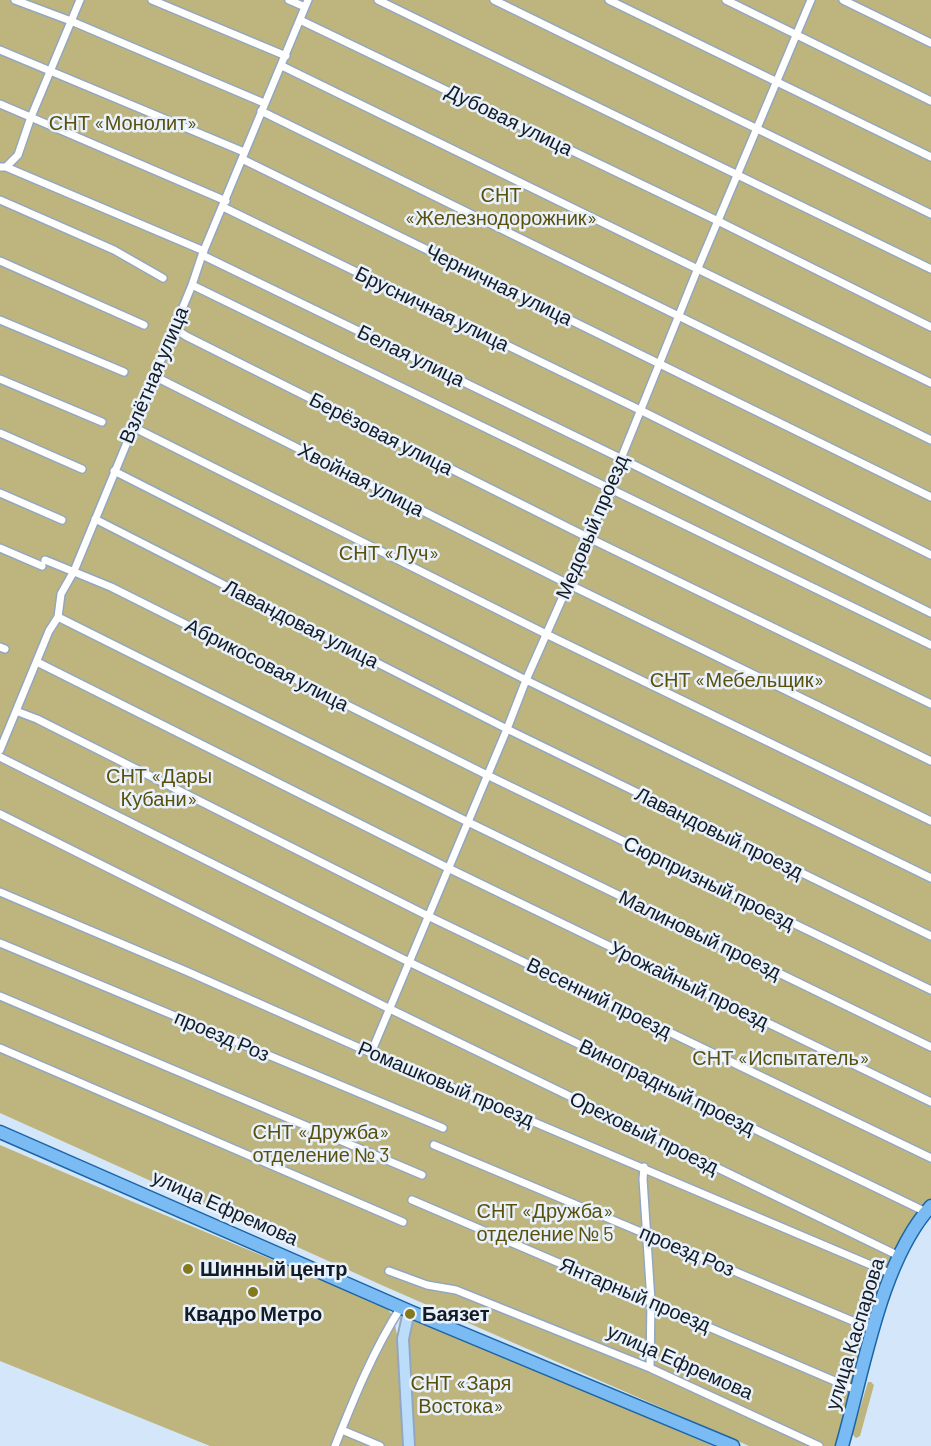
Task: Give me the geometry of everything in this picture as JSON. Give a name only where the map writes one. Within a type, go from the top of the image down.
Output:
[{"type":"main road","name":"улица Ефремова","points":[[0,1132],[405,1309],[733,1446]]},
{"type":"main road","name":"улица Каспарова","points":[[842,1446],[873,1330],[892,1274],[899,1256],[928,1209]]},
{"type":"street","points":[[15,0],[264,103]]},
{"type":"street","points":[[3,167],[18,155],[31,117],[80,0]]},
{"type":"street","points":[[152,0],[286,56]]},
{"type":"street","points":[[289,0],[307,3]]},
{"type":"street","points":[[378,0],[931,269]]},
{"type":"street","points":[[494,0],[931,214]]},
{"type":"street","points":[[609,0],[931,157]]},
{"type":"street","points":[[726,0],[931,101]]},
{"type":"street","name":"Медовый проезд","points":[[371,1053],[526,680],[589,538],[736,175],[810,0]]},
{"type":"street","points":[[843,0],[931,43]]},
{"type":"street","name":"Взлётная улица","points":[[0,750],[49,632],[58,617],[61,594],[74,571],[264,103],[282,66],[307,3]]},
{"type":"street","name":"Дубовая улица","points":[[300,20],[718,221],[931,327]]},
{"type":"street","name":"Черничная улица","points":[[0,50],[243,156],[931,497]]},
{"type":"street","points":[[282,66],[931,383]]},
{"type":"street","name":"Брусничная улица","points":[[0,104],[224,204],[931,555]]},
{"type":"street","points":[[261,111],[931,440]]},
{"type":"street","name":"Белая улица","points":[[3,167],[203,253],[931,613]]},
{"type":"street","points":[[0,200],[114,250],[163,278]]},
{"type":"street","points":[[0,261],[144,325]]},
{"type":"street","points":[[192,285],[931,645]]},
{"type":"street","points":[[0,320],[124,372]]},
{"type":"street","name":"Берёзовая улица","points":[[174,328],[197,342],[589,538],[931,704]]},
{"type":"street","name":"Хвойная улица","points":[[154,375],[568,584],[931,761]]},
{"type":"street","points":[[0,379],[102,422]]},
{"type":"street","points":[[133,426],[546,634],[931,821]]},
{"type":"street","points":[[0,434],[82,469]]},
{"type":"street","points":[[114,471],[526,680],[931,878]]},
{"type":"street","points":[[0,493],[62,519]]},
{"type":"street","name":"Лавандовая улица","points":[[95,519],[507,729]]},
{"type":"street","name":"Абрикосовая улица","points":[[0,549],[74,571],[111,587],[487,775]]},
{"type":"street","name":"Малиновый проезд","points":[[58,617],[468,822],[931,1047]]},
{"type":"street","name":"Урожайный проезд","points":[[38,662],[448,868],[931,1102]]},
{"type":"street","name":"Весенний проезд","points":[[16,711],[37,719],[428,916],[931,1158]]},
{"type":"street","name":"Лавандовый проезд","points":[[507,729],[931,936]]},
{"type":"street","name":"Виноградный проезд","points":[[0,757],[409,962],[928,1209]]},
{"type":"street","name":"Сюрпризный проезд","points":[[487,775],[931,990]]},
{"type":"street","name":"Ореховый проезд","points":[[0,814],[390,1009],[899,1256]]},
{"type":"street","name":"Ромашковый проезд","points":[[0,892],[371,1053],[892,1274]]},
{"type":"street","name":"проезд Роз","points":[[0,943],[443,1128]]},
{"type":"street","points":[[0,996],[422,1175]]},
{"type":"street","points":[[0,1048],[403,1222]]},
{"type":"street","name":"проезд Роз","points":[[434,1145],[873,1330]]},
{"type":"street","points":[[644,1167],[651,1301],[650,1368]]},
{"type":"street","name":"Янтарный проезд","points":[[412,1200],[858,1391]]},
{"type":"street","name":"улица Ефремова","points":[[389,1271],[427,1285],[456,1290],[650,1368],[819,1446]]},
{"type":"street","points":[[335,1446],[384,1335],[405,1309]]},
{"type":"street","points":[[405,1309],[403,1340],[409,1446]]},
{"type":"street","points":[[342,1430],[380,1446]]},
{"type":"green space","points":[[0,0],[931,0],[931,1206],[906,1241],[842,1446],[749,1446],[386,1287],[0,1113]]},
{"type":"green space","points":[[0,1145],[386,1307],[393,1316],[398,1339],[401,1339],[407,1446],[210,1446],[0,1361]]},
{"type":"green space","name":"СНТ «Заря Востока»","points":[[414,1318],[713,1446],[409,1446],[406,1343]]},
{"type":"green space","points":[[868,1382],[874,1385],[860,1436],[856,1438],[852,1434]]},
{"type":"place","name":"Шинный центр","points":[[188,1269]]},
{"type":"place","name":"Квадро Метро","points":[[253,1292]]},
{"type":"place","name":"Баязет","points":[[410,1314]]},
{"type":"park label","name":"СНТ «Монолит»","points":[[123,123]]},
{"type":"park label","name":"СНТ «Железнодорожник»","points":[[501,206]]},
{"type":"park label","name":"СНТ «Луч»","points":[[389,553]]},
{"type":"park label","name":"СНТ «Мебельщик»","points":[[737,680]]},
{"type":"park label","name":"СНТ «Дары Кубани»","points":[[159,788]]},
{"type":"park label","name":"СНТ «Испытатель»","points":[[781,1058]]},
{"type":"park label","name":"СНТ «Дружба» отделение № 3","points":[[321,1144]]},
{"type":"park label","name":"СНТ «Дружба» отделение № 5","points":[[545,1222]]}]
